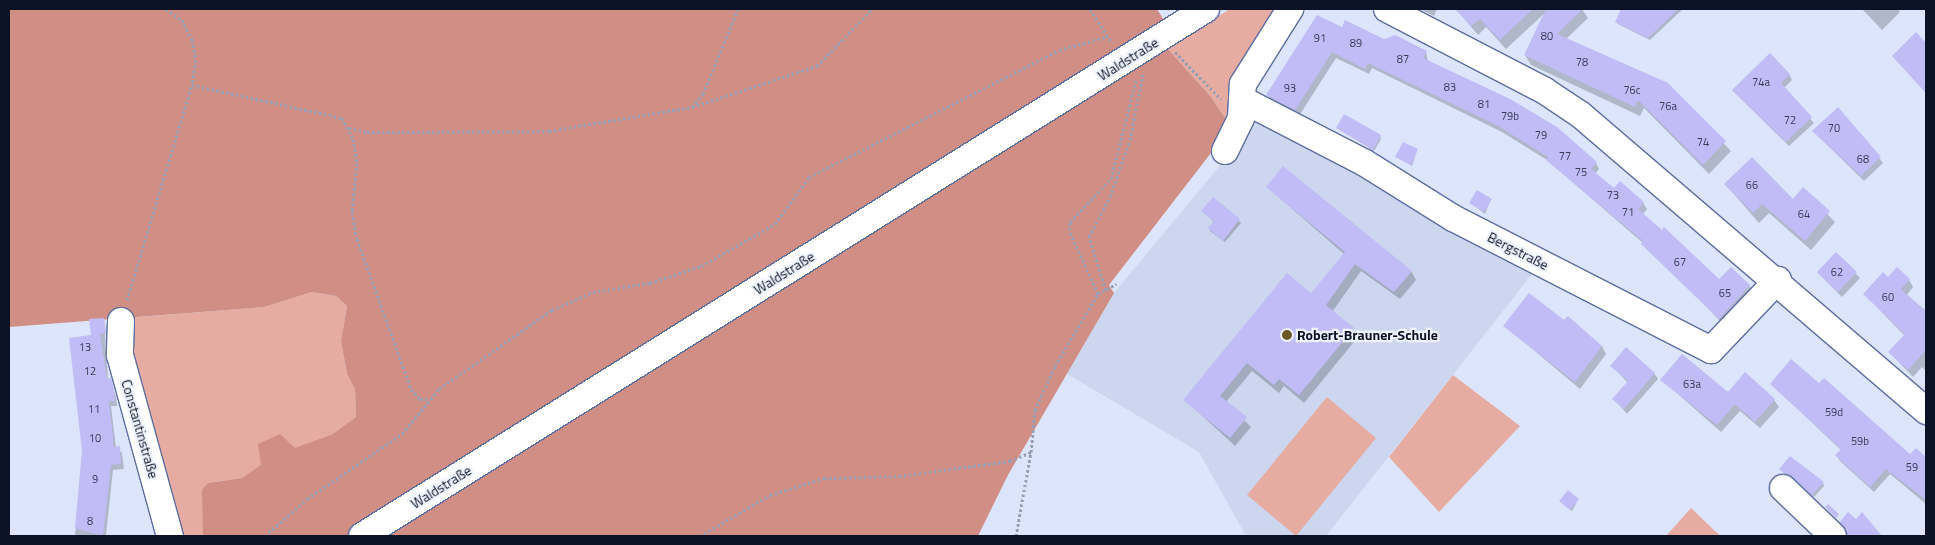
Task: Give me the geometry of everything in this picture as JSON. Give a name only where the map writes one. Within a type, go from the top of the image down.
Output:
[{"type":"street","name":"Waldstraße","points":[[362,536],[1206,9]]},
{"type":"street","points":[[1225,151],[1238,130],[1243,100],[1243,84],[1290,9]]},
{"type":"street","points":[[1387,9],[1545,91],[1580,115],[1778,280],[1926,410]]},
{"type":"street","name":"Bergstraße","points":[[1243,100],[1365,163],[1453,218],[1711,350],[1778,280]]},
{"type":"street","name":"Constantinstraße","points":[[121,321],[120,355],[170,536]]},
{"type":"street","points":[[1783,488],[1833,536]]},
{"type":"path","points":[[121,321],[192,85],[196,60],[192,40],[182,20],[166,9]]},
{"type":"path","points":[[692,107],[703,94],[738,9]]},
{"type":"path","points":[[349,128],[367,132],[549,132],[692,107],[817,66],[872,9]]},
{"type":"path","points":[[265,536],[307,500],[402,434],[427,399],[572,299],[672,277],[701,266],[775,224],[796,192],[816,173],[1059,50],[1106,37],[1090,9]]},
{"type":"path","points":[[1163,37],[1212,93],[1226,102],[1243,100]]},
{"type":"path","points":[[1106,290],[1089,237],[1110,197],[1132,131],[1143,71],[1131,57]]},
{"type":"path","points":[[1098,294],[1069,230],[1070,222],[1111,179],[1135,96],[1136,73],[1131,57]]},
{"type":"path","points":[[192,85],[342,118],[349,128],[357,163],[352,212],[357,239],[411,388],[420,398],[427,399]]},
{"type":"path","points":[[1016,536],[1031,452],[1035,410],[1098,294],[1116,284]]},
{"type":"path","points":[[700,536],[770,495],[824,478],[899,476],[1010,461],[1031,452]]},
{"type":"shaded area","points":[[9,9],[1157,9],[1167,25],[346,536],[203,536],[202,490],[208,483],[242,478],[261,465],[258,444],[280,434],[295,448],[331,435],[356,417],[355,389],[347,374],[341,341],[347,306],[336,296],[312,292],[264,307],[9,327]]},
{"type":"shaded area","points":[[1230,9],[1280,9],[1231,127],[1211,97],[1167,48]]},
{"type":"shaded area","points":[[1167,48],[1211,97],[1231,127],[1109,285],[1114,293],[1008,475],[978,536],[384,536]]},
{"type":"shaded area","name":"Robert-Brauner-Schule","points":[[1258,120],[1536,269],[1326,536],[1246,536],[1199,452],[1067,374],[1114,293]]},
{"type":"shaded area","points":[[312,292],[336,296],[347,306],[341,341],[347,374],[355,389],[356,417],[331,435],[242,478],[208,483],[203,536],[177,536],[125,356],[127,318],[264,307]]},
{"type":"shaded area","points":[[1453,375],[1520,426],[1439,512],[1389,457]]},
{"type":"shaded area","points":[[1327,397],[1376,438],[1296,536],[1247,495]]},
{"type":"shaded area","points":[[1691,508],[1715,531],[1721,536],[1666,536]]},
{"type":"building","points":[[1455,9],[1533,9],[1500,40],[1480,19],[1471,26]]},
{"type":"building","points":[[1546,9],[1583,9],[1557,34],[1668,83],[1726,141],[1703,165],[1638,100],[1635,107],[1524,55]]},
{"type":"building","points":[[1621,9],[1678,9],[1648,38],[1615,22]]},
{"type":"building","points":[[1317,15],[1342,27],[1345,20],[1384,39],[1395,35],[1427,51],[1423,58],[1510,99],[1557,127],[1597,162],[1591,169],[1614,188],[1620,181],[1644,202],[1638,209],[1662,230],[1664,227],[1719,279],[1731,267],[1750,285],[1719,319],[1641,244],[1643,241],[1546,160],[1548,157],[1498,126],[1368,63],[1365,69],[1332,52],[1295,110],[1266,95]]},
{"type":"building","points":[[1916,32],[1926,43],[1926,93],[1892,56]]},
{"type":"building","points":[[1770,53],[1790,74],[1781,83],[1812,117],[1786,142],[1732,90]]},
{"type":"building","points":[[1838,107],[1881,157],[1861,176],[1812,131]]},
{"type":"building","points":[[1344,114],[1381,135],[1373,150],[1336,128]]},
{"type":"building","points":[[1403,142],[1418,149],[1411,165],[1395,157]]},
{"type":"building","points":[[1752,157],[1793,199],[1803,187],[1830,211],[1805,241],[1762,204],[1753,213],[1724,184]]},
{"type":"building","points":[[1283,166],[1412,271],[1394,292],[1355,264],[1326,305],[1354,328],[1299,395],[1279,379],[1274,385],[1247,363],[1220,396],[1247,417],[1230,438],[1183,400],[1287,273],[1311,293],[1345,252],[1266,187]]},
{"type":"building","points":[[1477,190],[1492,199],[1484,212],[1469,203]]},
{"type":"building","points":[[1213,197],[1240,219],[1223,241],[1208,228],[1214,221],[1201,211]]},
{"type":"building","points":[[1836,252],[1857,272],[1838,292],[1817,272]]},
{"type":"building","points":[[1897,267],[1910,279],[1901,289],[1926,312],[1926,350],[1908,370],[1888,352],[1905,334],[1863,294],[1883,272],[1888,277]]},
{"type":"building","points":[[1529,293],[1564,320],[1568,316],[1602,346],[1575,382],[1503,326]]},
{"type":"building","points":[[104,318],[106,333],[100,334],[107,379],[111,378],[114,390],[115,401],[109,401],[114,447],[120,446],[121,464],[111,465],[103,536],[75,528],[82,451],[69,338],[91,335],[89,319]]},
{"type":"building","points":[[1626,347],[1655,373],[1624,409],[1612,399],[1628,381],[1610,366]]},
{"type":"building","points":[[1682,354],[1728,392],[1745,372],[1775,399],[1755,422],[1735,404],[1717,425],[1660,380]]},
{"type":"building","points":[[1791,359],[1819,383],[1824,378],[1910,454],[1916,448],[1926,457],[1926,500],[1886,469],[1870,487],[1835,455],[1841,449],[1770,384]]},
{"type":"building","points":[[1790,456],[1824,482],[1812,495],[1779,469]]},
{"type":"building","points":[[1568,490],[1579,499],[1570,510],[1559,501]]},
{"type":"building","points":[[1828,504],[1839,514],[1836,518],[1825,507]]},
{"type":"building","points":[[1848,512],[1856,519],[1862,512],[1882,536],[1848,536],[1840,522]]},
{"type":"place","name":"Robert-Brauner-Schule","points":[[1287,335]]}]
